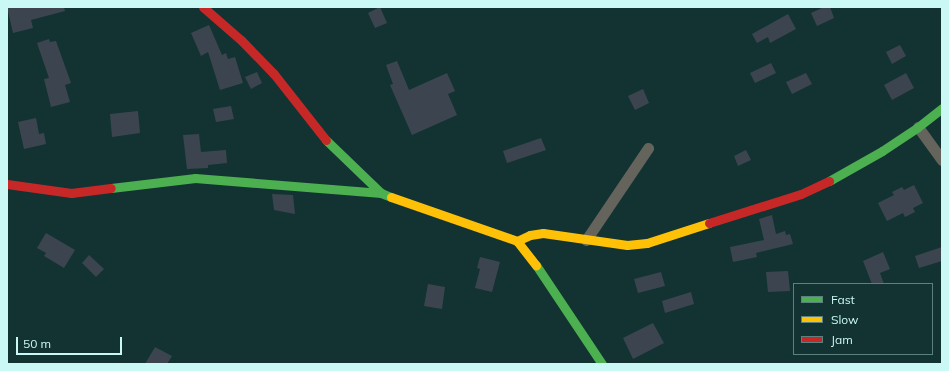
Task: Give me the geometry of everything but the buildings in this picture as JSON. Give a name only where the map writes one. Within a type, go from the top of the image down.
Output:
[{"type":"street","points":[[203,7],[241,40],[274,74],[325,139],[381,193]]},
{"type":"street","points":[[517,241],[544,233],[627,245],[647,243],[801,194],[831,180],[882,151],[918,127],[942,108]]},
{"type":"street","points":[[918,127],[942,160]]},
{"type":"street","points":[[586,240],[648,148]]},
{"type":"street","points":[[7,184],[71,193],[195,178],[381,193],[517,241],[540,270],[602,364]]},
{"type":"traffic: fast","points":[[829,181],[882,151],[918,127],[942,108]]},
{"type":"traffic: fast","points":[[326,140],[381,193]]},
{"type":"traffic: fast","points":[[111,188],[195,178],[381,193],[391,197]]},
{"type":"traffic: fast","points":[[536,265],[602,364]]},
{"type":"traffic: slow","points":[[391,197],[517,241],[536,265]]},
{"type":"traffic: slow","points":[[517,241],[530,235],[543,233],[627,245],[647,243],[709,223]]},
{"type":"traffic: jam","points":[[203,7],[241,40],[274,74],[326,140]]},
{"type":"traffic: jam","points":[[709,223],[801,194],[829,181]]},
{"type":"traffic: jam","points":[[7,184],[71,193],[111,188]]}]
